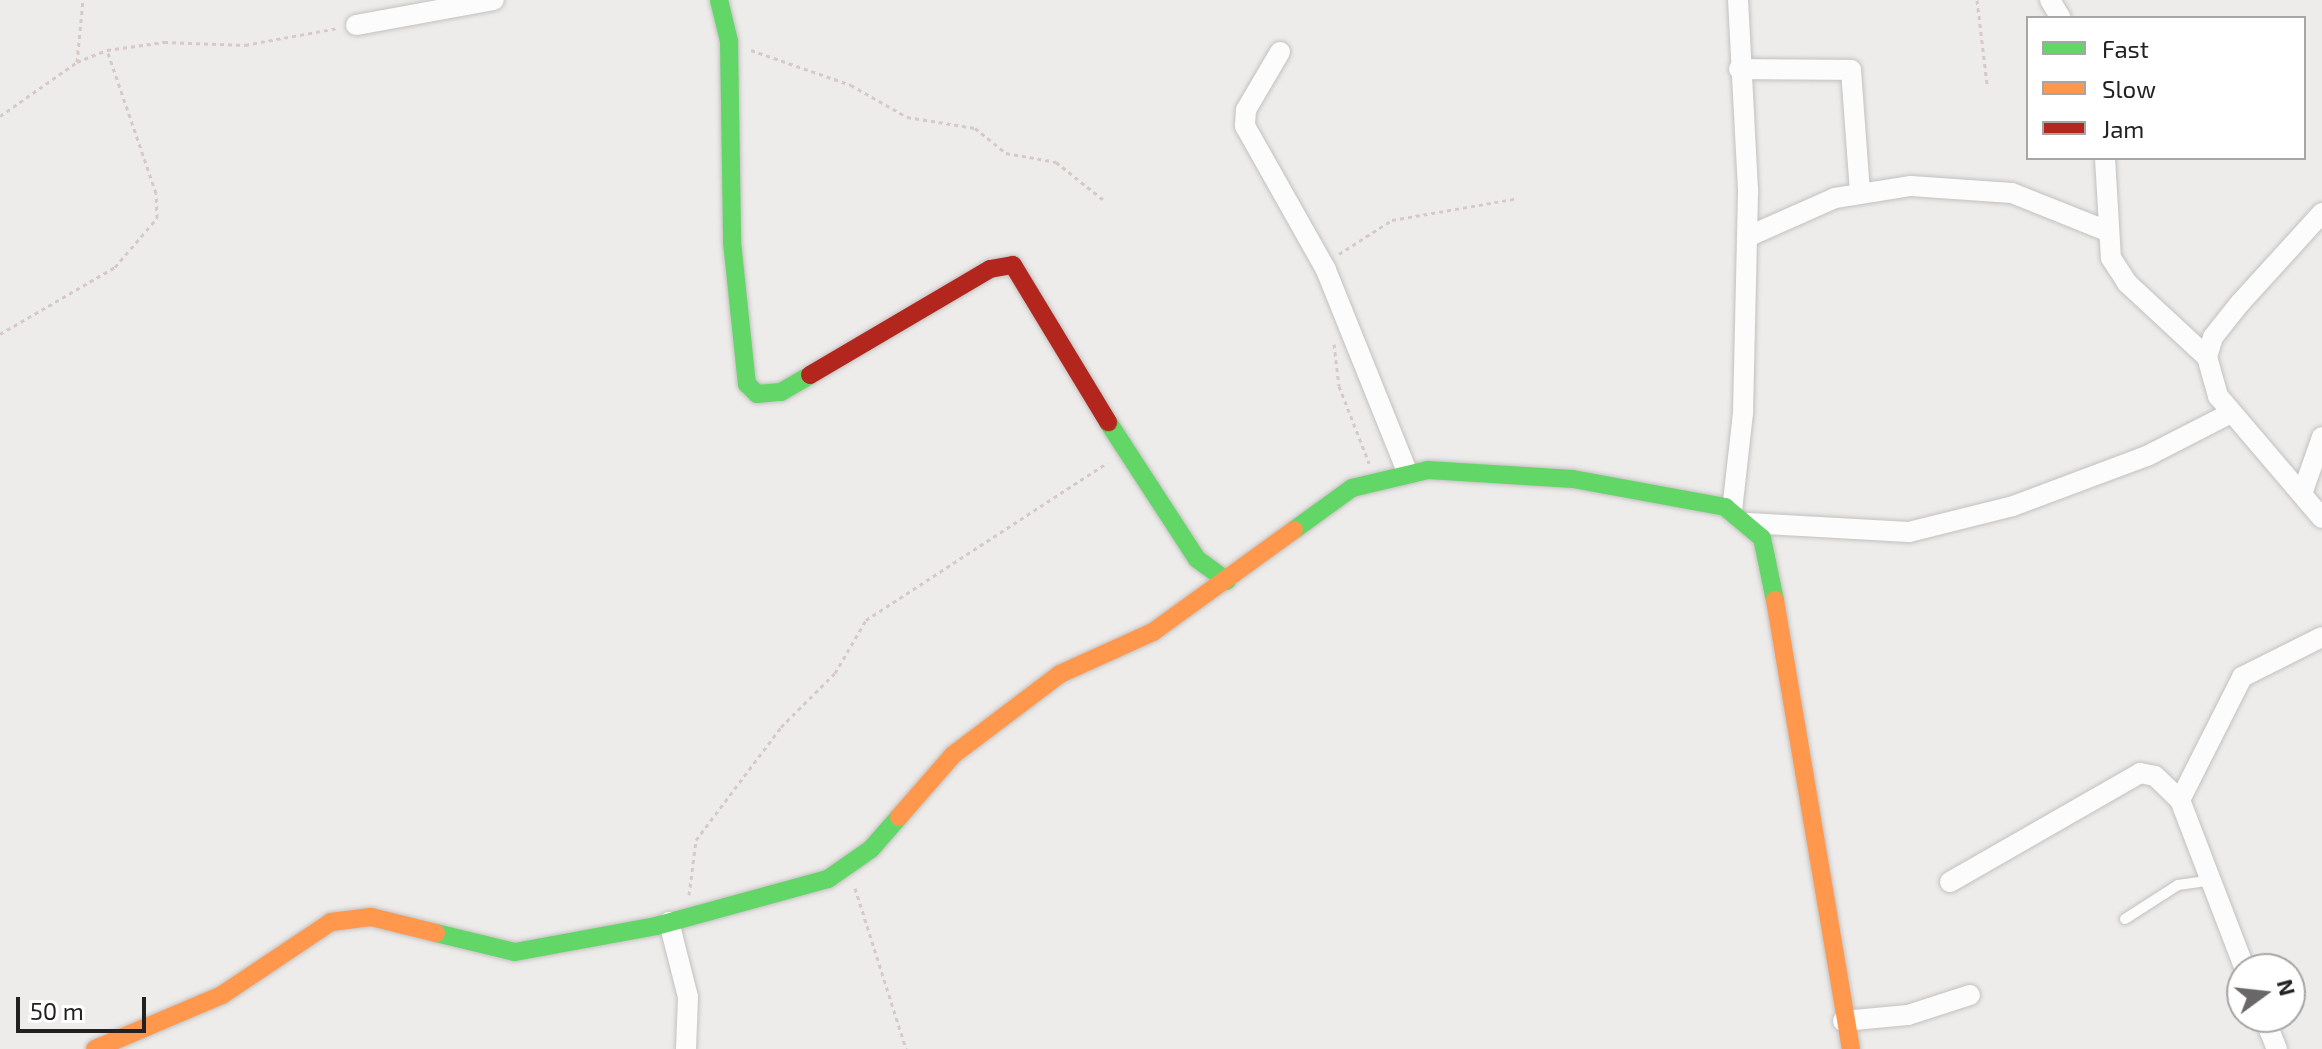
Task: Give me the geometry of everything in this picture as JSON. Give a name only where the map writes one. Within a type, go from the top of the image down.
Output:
[{"type":"street","points":[[356,25],[494,0]]},
{"type":"street","points":[[719,0],[729,41],[732,242],[747,384],[757,394],[781,392],[970,280],[1013,265],[1201,563],[1227,581]]},
{"type":"street","points":[[1738,0],[1747,237],[1740,517],[1767,555],[1808,764],[1821,905],[1851,1049]]},
{"type":"street","points":[[1280,52],[1246,110],[1245,126],[1326,270],[1407,472]]},
{"type":"street","points":[[1739,69],[1851,70],[1860,193]]},
{"type":"street","points":[[2105,160],[2111,258],[2127,283],[2207,357]]},
{"type":"street","points":[[1747,237],[1860,193],[1911,186],[2012,193],[2107,231]]},
{"type":"street","points":[[2322,213],[2231,314],[2207,357],[2209,378],[2231,413],[2322,518]]},
{"type":"street","points":[[95,1049],[222,995],[331,922],[371,917],[515,952],[669,922],[848,869],[953,755],[1005,712],[1191,606],[1314,511],[1375,480],[1407,472],[1573,479],[1740,517],[1909,532],[2013,506],[2147,456],[2231,413]]},
{"type":"street","points":[[2302,494],[2322,437]]},
{"type":"street","points":[[1191,606],[1201,563]]},
{"type":"street","points":[[2180,800],[2242,677],[2322,637]]},
{"type":"street","points":[[1950,882],[2140,773],[2168,783],[2180,800],[2239,953]]},
{"type":"street","points":[[669,922],[688,997],[686,1049]]},
{"type":"street","points":[[1843,1021],[1908,1015],[1970,995]]},
{"type":"lane","points":[[2125,919],[2178,885],[2212,880]]},
{"type":"path","points":[[77,62],[83,0]]},
{"type":"path","points":[[1977,0],[1987,84]]},
{"type":"path","points":[[0,116],[77,62],[107,50],[164,42],[245,45],[356,25]]},
{"type":"path","points":[[729,41],[851,85],[907,117],[975,128],[1006,153],[1056,162],[1105,201]]},
{"type":"path","points":[[0,334],[115,267],[157,218],[156,193],[107,50]]},
{"type":"path","points":[[1326,270],[1392,220],[1514,199]]},
{"type":"path","points":[[1333,340],[1339,386],[1375,480]]},
{"type":"path","points":[[692,915],[688,864],[696,840],[781,727],[835,673],[866,620],[1127,450]]},
{"type":"path","points":[[848,869],[906,1049]]},
{"type":"traffic: fast","points":[[719,0],[729,41],[732,242],[747,384],[757,394],[781,392],[810,375]]},
{"type":"traffic: fast","points":[[1108,422],[1197,559],[1227,581]]},
{"type":"traffic: fast","points":[[1294,530],[1352,488],[1428,470],[1573,479],[1725,507],[1762,538],[1775,600]]},
{"type":"traffic: fast","points":[[436,933],[515,952],[656,926],[828,879],[871,849],[899,817]]},
{"type":"traffic: slow","points":[[899,817],[953,755],[1060,674],[1153,632],[1294,530]]},
{"type":"traffic: slow","points":[[1775,600],[1851,1049]]},
{"type":"traffic: slow","points":[[95,1049],[222,995],[331,922],[371,917],[436,933]]},
{"type":"traffic: jam","points":[[810,375],[990,269],[1013,265],[1108,422]]}]
